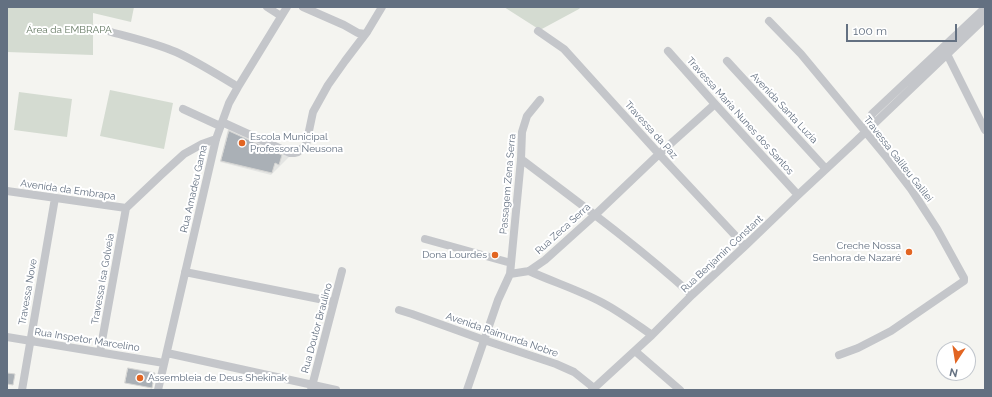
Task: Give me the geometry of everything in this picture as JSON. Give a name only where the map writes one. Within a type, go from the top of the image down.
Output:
[{"type":"street","points":[[267,7],[281,16]]},
{"type":"street","name":"Rua Amadeu Gama","points":[[158,390],[221,124],[229,103],[286,7]]},
{"type":"street","points":[[303,7],[344,25],[358,33],[365,34],[368,32]]},
{"type":"street","points":[[183,109],[290,153],[298,152],[306,145],[313,112],[328,85],[345,60],[368,32],[382,7]]},
{"type":"street","name":"Rua Benjamin Constant","points":[[593,389],[652,335],[692,295],[865,132],[985,8]]},
{"type":"street","name":"Rua Benjamin Constant","points":[[945,51],[985,18]]},
{"type":"street","name":"Travessa Galileu Galilei","points":[[769,21],[801,54],[911,189],[924,208],[964,279],[961,283],[930,306],[891,331],[858,348],[839,355]]},
{"type":"street","name":"Travessa da Paz","points":[[538,31],[564,49],[658,154],[745,246]]},
{"type":"street","points":[[111,32],[149,42],[176,52],[238,87]]},
{"type":"street","name":"Travessa Maria Nunes dos Santos","points":[[668,51],[798,194]]},
{"type":"street","points":[[945,51],[985,130]]},
{"type":"street","name":"Avenida Santa Luzia","points":[[727,61],[826,169]]},
{"type":"street","name":"Passagem Zena Serra","points":[[510,274],[522,159],[523,126],[527,116],[540,100]]},
{"type":"street","name":"Rua Zeca Serra","points":[[510,274],[529,271],[545,260],[595,215],[658,154],[715,104]]},
{"type":"street","points":[[126,208],[184,154],[202,144],[216,140]]},
{"type":"street","points":[[522,159],[603,220],[692,295]]},
{"type":"street","name":"Avenida da Embrapa","points":[[7,191],[126,208]]},
{"type":"street","name":"Travessa Nove","points":[[22,390],[55,198]]},
{"type":"street","name":"Travessa Isa Golveia","points":[[100,352],[126,208]]},
{"type":"street","points":[[425,239],[510,264]]},
{"type":"street","name":"Rua Doutor Braulino","points":[[311,387],[342,271]]},
{"type":"street","points":[[529,271],[565,285],[604,304],[652,335]]},
{"type":"street","points":[[185,272],[334,302]]},
{"type":"street","points":[[467,390],[498,300],[510,274]]},
{"type":"street","name":"Avenida Raimunda Nobre","points":[[399,310],[570,370],[593,389]]},
{"type":"street","name":"Rua Inspetor Marcelino","points":[[7,337],[164,363]]},
{"type":"street","points":[[635,351],[677,389]]},
{"type":"street","points":[[167,352],[311,387],[336,390]]},
{"type":"shaded area","name":"Escola Municipal Professora Neusona","points":[[228,129],[289,157],[271,175],[220,162]]},
{"type":"green space","name":"Área da EMBRAPA","points":[[7,7],[134,7],[131,22],[93,13],[93,55],[7,52]]},
{"type":"green space","points":[[504,7],[581,7],[540,30]]},
{"type":"green space","points":[[110,90],[173,103],[164,149],[100,136]]},
{"type":"green space","points":[[19,92],[72,99],[67,137],[14,130]]},
{"type":"building","name":"Escola Municipal Professora Neusona","points":[[229,131],[282,155],[279,165],[275,163],[272,173],[221,161]]},
{"type":"building","name":"Assembleia de Deus Shekinak","points":[[128,368],[155,373],[152,388],[125,383]]},
{"type":"building","points":[[7,373],[15,374],[13,385],[7,384]]},
{"type":"place","name":"Escola Municipal Professora Neusona","points":[[242,143]]},
{"type":"place","name":"Creche Nossa Senhora de Nazaré","points":[[909,252]]},
{"type":"place","name":"Dona Lourdes","points":[[495,255]]},
{"type":"place","name":"Assembleia de Deus Shekinak","points":[[140,378]]}]
